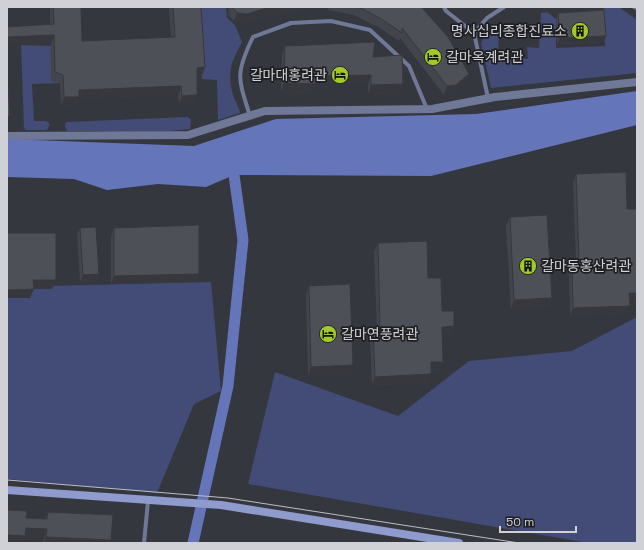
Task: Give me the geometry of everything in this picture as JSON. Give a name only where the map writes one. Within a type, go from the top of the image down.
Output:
[{"type":"street","points":[[7,136],[188,135],[265,111],[428,109],[488,98],[637,82]]},
{"type":"street","points":[[7,490],[221,505],[459,543]]},
{"type":"lane","points":[[444,7],[446,11],[474,33],[488,98]]},
{"type":"lane","points":[[474,33],[487,18],[504,7]]},
{"type":"lane","points":[[250,116],[240,82],[241,62],[253,37],[291,23],[307,22],[331,22],[370,30],[409,66],[428,109]]},
{"type":"lane","points":[[144,543],[148,500]]},
{"type":"shaded area","points":[[197,7],[226,7],[227,18],[235,25],[242,42],[235,55],[230,73],[233,95],[240,113],[218,120],[217,80],[202,79]]},
{"type":"shaded area","points":[[607,7],[619,7],[637,20],[637,73],[491,88],[481,43],[491,24],[499,29],[498,56],[528,59],[527,47],[539,48],[541,13],[547,12],[556,19],[556,48],[605,46],[603,9]]},
{"type":"shaded area","points":[[21,45],[51,46],[51,80],[60,83],[32,84],[34,121],[46,121],[50,124],[47,130],[27,130],[24,128]]},
{"type":"shaded area","points":[[637,91],[637,125],[431,176],[234,175],[206,187],[158,184],[107,190],[74,179],[7,177],[7,139],[194,146],[276,119],[476,114]]},
{"type":"shaded area","points":[[187,117],[191,119],[190,129],[169,131],[67,131],[65,126],[66,122]]},
{"type":"shaded area","points":[[211,282],[221,391],[194,404],[157,493],[7,479],[7,287]]},
{"type":"shaded area","points":[[637,317],[637,543],[588,543],[248,484],[275,372],[398,416],[469,361],[572,351]]},
{"type":"building","points":[[53,7],[81,7],[82,41],[175,37],[173,7],[201,7],[205,67],[197,68],[197,95],[182,96],[181,86],[79,90],[79,97],[64,97],[63,75],[55,72],[54,35],[7,37],[7,27],[54,24]]},
{"type":"building","points":[[232,7],[270,7],[247,14],[237,13]]},
{"type":"building","points":[[359,7],[421,7],[448,37],[469,74],[456,85],[447,86],[402,28],[402,33],[383,20]]},
{"type":"building","name":"명사십리종합진료소","points":[[604,10],[606,36],[560,38],[558,13]]},
{"type":"building","name":"갈마대홍려관","points":[[375,42],[373,57],[402,55],[403,84],[371,85],[371,75],[317,76],[315,84],[284,83],[285,46]]},
{"type":"building","points":[[7,67],[10,116],[7,116]]},
{"type":"building","points":[[626,172],[627,209],[637,209],[637,293],[629,293],[630,306],[573,308],[572,262],[579,261],[576,174]]},
{"type":"building","name":"갈마동홍산려관","points":[[547,215],[552,298],[514,300],[510,217]]},
{"type":"building","points":[[199,225],[199,274],[114,276],[114,228]]},
{"type":"building","points":[[96,227],[99,274],[83,275],[80,228]]},
{"type":"building","points":[[7,233],[56,233],[56,280],[33,280],[34,289],[7,290]]},
{"type":"building","points":[[427,241],[428,278],[441,278],[442,311],[454,311],[454,326],[442,327],[443,362],[431,362],[431,374],[375,377],[373,330],[380,330],[378,243]]},
{"type":"building","name":"갈마연풍려관","points":[[350,284],[353,365],[311,367],[309,286]]},
{"type":"building","points":[[7,510],[27,511],[26,518],[47,519],[48,512],[113,515],[111,540],[46,537],[47,529],[26,528],[25,536],[7,535]]},
{"type":"waterway","points":[[193,543],[228,386],[243,240],[234,175]]},
{"type":"tram line","points":[[7,480],[228,498],[519,543]]},
{"type":"place","name":"명사십리종합진료소","points":[[580,31]]},
{"type":"place","name":"갈마옥계려관","points":[[433,57]]},
{"type":"place","name":"갈마대홍려관","points":[[340,75]]},
{"type":"place","name":"갈마동홍산려관","points":[[528,266]]},
{"type":"place","name":"갈마연풍려관","points":[[328,334]]}]
